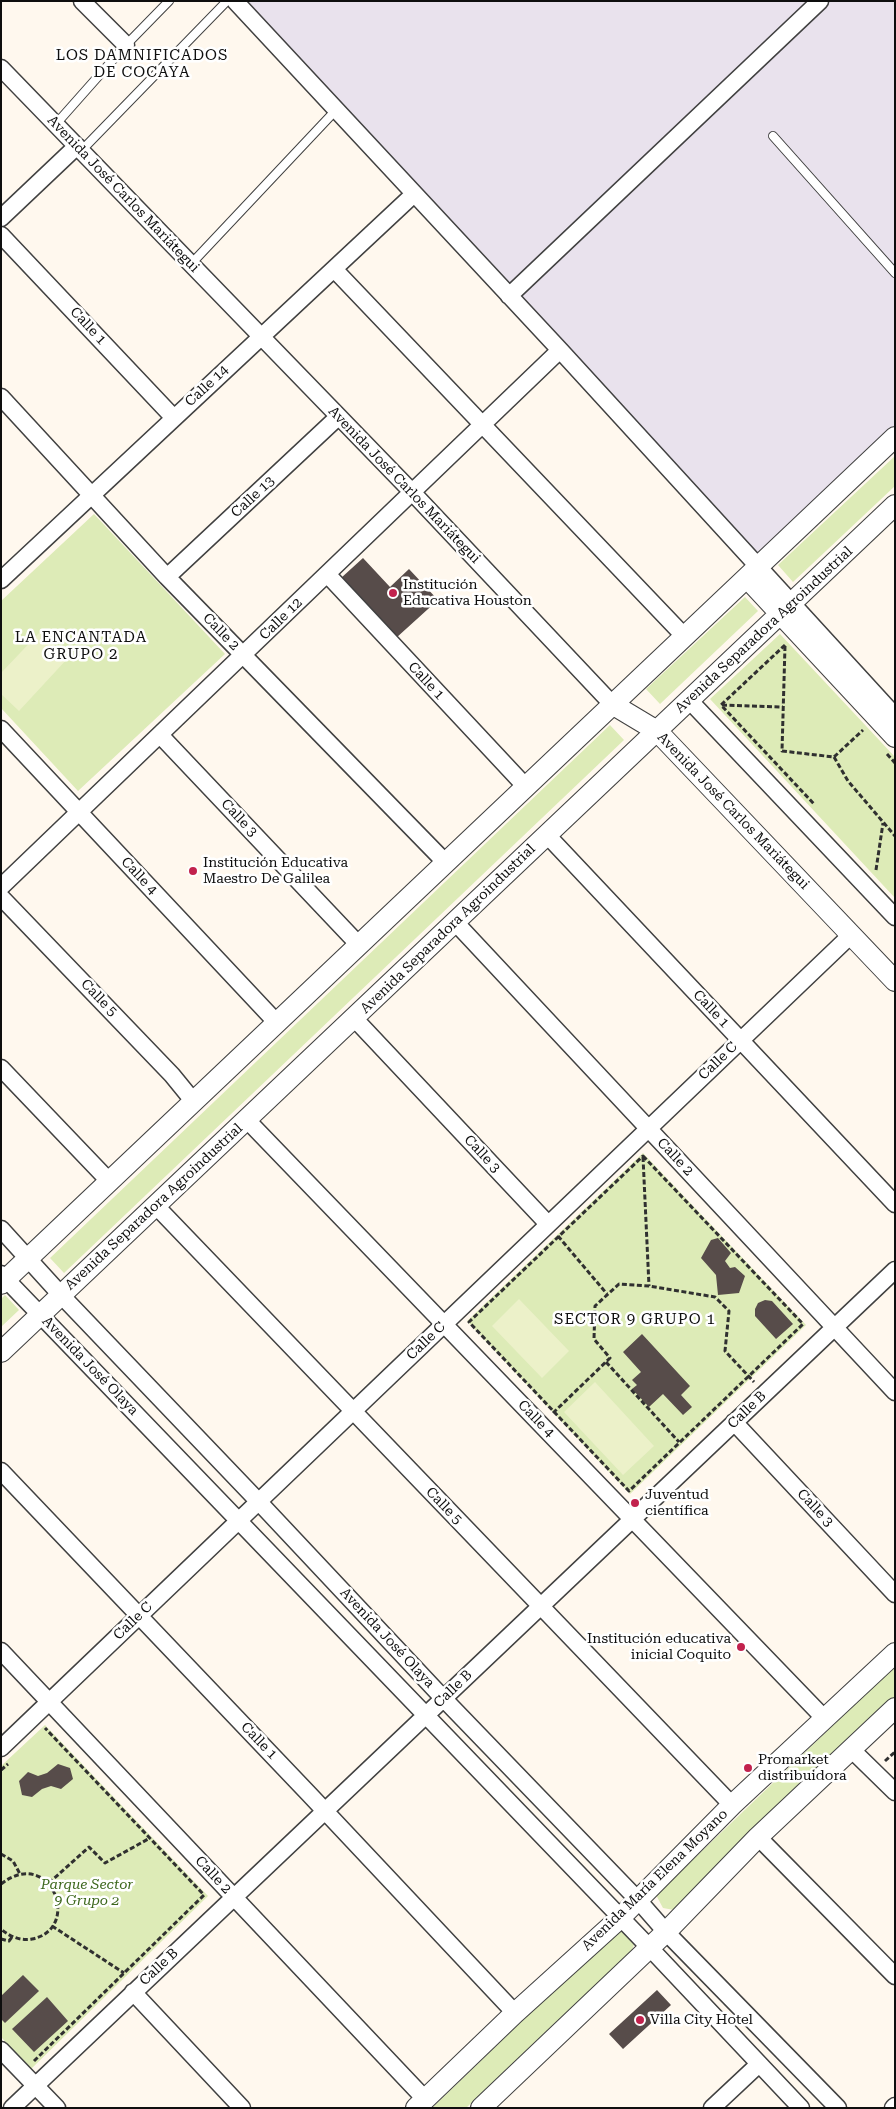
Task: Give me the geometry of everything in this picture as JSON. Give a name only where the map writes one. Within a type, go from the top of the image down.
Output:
[{"type":"street","points":[[82,1],[126,45]]},
{"type":"street","points":[[235,1],[560,350],[888,727]]},
{"type":"street","points":[[509,296],[820,1]]},
{"type":"street","name":"Avenida José Carlos Mariátegui","points":[[1,68],[412,492],[612,704],[657,731],[895,981]]},
{"type":"street","points":[[1,218],[79,148]]},
{"type":"street","name":"Calle 14","points":[[4,573],[92,495],[414,194]]},
{"type":"street","name":"Calle 1","points":[[1,235],[174,418]]},
{"type":"street","points":[[334,269],[685,637]]},
{"type":"street","name":"Calle 12","points":[[1,887],[560,350]]},
{"type":"street","name":"Calle 2","points":[[1,397],[167,577],[446,863]]},
{"type":"street","name":"Calle 13","points":[[167,577],[338,417]]},
{"type":"street","points":[[3,1279],[29,1258],[895,436]]},
{"type":"street","name":"Avenida Separadora Agroindustrial","points":[[1,1352],[895,505]]},
{"type":"street","name":"Calle 1","points":[[327,574],[526,788]]},
{"type":"street","points":[[786,608],[792,639],[888,727]]},
{"type":"street","points":[[689,700],[895,917]]},
{"type":"street","name":"Calle 4","points":[[1,729],[277,1023]]},
{"type":"street","name":"Calle 3","points":[[160,735],[359,945]]},
{"type":"street","name":"Calle 1","points":[[547,835],[895,1204]]},
{"type":"street","name":"Calle 5","points":[[1,897],[172,1075],[194,1102]]},
{"type":"street","name":"Calle 2","points":[[455,922],[895,1392]]},
{"type":"street","name":"Calle C","points":[[8,1753],[49,1702],[444,1324],[554,1230],[648,1128],[851,935]]},
{"type":"street","name":"Calle 3","points":[[354,1018],[554,1230]]},
{"type":"street","points":[[1,1068],[109,1181]]},
{"type":"street","name":"Calle 4","points":[[247,1120],[825,1718]]},
{"type":"street","name":"Calle 5","points":[[156,1206],[732,1805]]},
{"type":"street","name":"Avenida José Olaya","points":[[1,1229],[61,1295],[443,1698],[638,1900],[666,1932],[838,2108]]},
{"type":"street","name":"Calle B","points":[[12,2108],[895,1270]]},
{"type":"street","name":"Avenida José Olaya","points":[[3,1279],[41,1314],[425,1716],[649,1946],[801,2108]]},
{"type":"street","name":"Calle 3","points":[[734,1422],[895,1594]]},
{"type":"street","name":"Calle 1","points":[[1,1471],[515,2013]]},
{"type":"street","name":"Calle 2","points":[[1,1651],[234,1897],[420,2103]]},
{"type":"street","name":"Avenida María Elena Moyano","points":[[420,2103],[515,2013],[620,1918],[732,1805],[895,1653]]},
{"type":"street","points":[[481,2108],[649,1946],[666,1932],[758,1837],[895,1708]]},
{"type":"street","points":[[852,1749],[895,1792]]},
{"type":"street","points":[[758,1837],[895,1976]]},
{"type":"street","points":[[133,1992],[242,2108]]},
{"type":"street","points":[[1,2050],[57,2108]]},
{"type":"street","points":[[712,2108],[759,2064]]},
{"type":"lane","points":[[56,124],[126,45],[169,1]]},
{"type":"lane","points":[[79,148],[227,1]]},
{"type":"lane","points":[[191,264],[336,110]]},
{"type":"lane","points":[[773,136],[895,273]]},
{"type":"path","points":[[792,639],[792,652]]},
{"type":"path","points":[[792,639],[782,751],[834,757],[864,729],[888,727],[895,763]]},
{"type":"path","points":[[792,639],[721,705],[815,806]]},
{"type":"path","points":[[857,722],[864,729]]},
{"type":"path","points":[[834,757],[848,782],[895,836]]},
{"type":"path","points":[[876,870],[883,823]]},
{"type":"path","points":[[869,863],[882,877]]},
{"type":"path","points":[[648,1128],[643,1156],[649,1286]]},
{"type":"path","points":[[643,1156],[803,1324],[629,1490],[469,1322],[554,1230],[643,1156]]},
{"type":"path","points":[[554,1230],[607,1294]]},
{"type":"path","points":[[541,1425],[610,1358],[594,1339],[595,1306],[619,1284],[649,1286],[715,1297],[728,1311],[725,1351],[764,1394]]},
{"type":"path","points":[[606,1362],[679,1442]]},
{"type":"path","points":[[30,2065],[204,1895],[46,1728],[39,1734]]},
{"type":"path","points":[[1,1770],[8,1753]]},
{"type":"path","points":[[48,1883],[89,1847],[105,1863],[150,1838]]},
{"type":"path","points":[[1,1854],[13,1861],[20,1874]]},
{"type":"path","points":[[1,1884],[20,1874],[40,1877],[55,1892],[58,1902],[58,1912],[52,1926],[38,1938],[27,1940],[12,1937],[1,1929]]},
{"type":"path","points":[[52,1926],[124,1973]]},
{"type":"path","points":[[1,1939],[9,1941],[12,1937]]},
{"type":"shaded area","points":[[229,1],[895,1],[895,428],[753,562]]},
{"type":"green space","points":[[895,456],[895,486],[793,582],[778,565]]},
{"type":"green space","points":[[94,514],[225,654],[78,791],[1,708],[1,601]]},
{"type":"green space","points":[[745,597],[758,611],[660,704],[646,689]]},
{"type":"green space","points":[[40,632],[68,658],[19,711],[1,694],[1,673]]},
{"type":"green space","points":[[780,634],[895,757],[895,898],[710,699]]},
{"type":"green space","points":[[610,725],[624,740],[64,1273],[50,1258]]},
{"type":"green space","points":[[643,1153],[806,1325],[630,1494],[467,1321]]},
{"type":"green space","points":[[5,1295],[19,1310],[1,1327],[1,1299]]},
{"type":"green space","points":[[519,1299],[569,1351],[542,1378],[492,1326]]},
{"type":"green space","points":[[595,1382],[654,1446],[623,1475],[564,1412]]},
{"type":"green space","points":[[895,1666],[895,1699],[674,1910],[663,1908],[656,1895]]},
{"type":"green space","name":"Parque Sector 9 Grupo 2","points":[[45,1725],[208,1896],[31,2069],[1,2037],[1,1766]]},
{"type":"green space","points":[[625,1930],[635,1942],[632,1950],[466,2108],[432,2108],[615,1931]]},
{"type":"building","name":"Institución Educativa Houston","points":[[363,558],[390,587],[409,569],[438,600],[396,638],[341,578]]},
{"type":"building","points":[[718,1238],[731,1253],[725,1261],[730,1268],[735,1267],[745,1276],[739,1293],[718,1295],[716,1275],[701,1258],[711,1240]]},
{"type":"building","points":[[765,1300],[772,1301],[793,1324],[776,1339],[755,1316],[755,1309],[758,1303]]},
{"type":"building","points":[[642,1334],[690,1386],[681,1395],[692,1407],[683,1415],[663,1394],[649,1407],[632,1389],[637,1385],[632,1380],[641,1372],[623,1352]]},
{"type":"building","points":[[58,1764],[70,1768],[73,1779],[61,1789],[51,1786],[42,1789],[32,1797],[22,1795],[19,1781],[28,1772],[38,1776],[47,1773]]},
{"type":"building","points":[[23,1975],[39,1991],[5,2023],[1,2019],[1,1996]]},
{"type":"building","name":"Villa City Hotel","points":[[657,1990],[671,2005],[623,2049],[609,2034]]},
{"type":"building","points":[[47,1997],[68,2021],[34,2052],[12,2029]]},
{"type":"place","name":"Institución Educativa Houston","points":[[393,593]]},
{"type":"place","name":"Institución Educativa Maestro De Galilea","points":[[193,871]]},
{"type":"place","name":"Juventud científica","points":[[635,1503]]},
{"type":"place","name":"Institución educativa inicial Coquito","points":[[741,1647]]},
{"type":"place","name":"Promarket distribuidora","points":[[748,1768]]},
{"type":"place","name":"Villa City Hotel","points":[[640,2020]]},
{"type":"district","name":"LOS DAMNIFICADOS DE COCAYA","points":[[142,64]]},
{"type":"district","name":"LA ENCANTADA GRUPO 2","points":[[81,646]]},
{"type":"district","name":"SECTOR 9 GRUPO 1","points":[[635,1320]]}]
